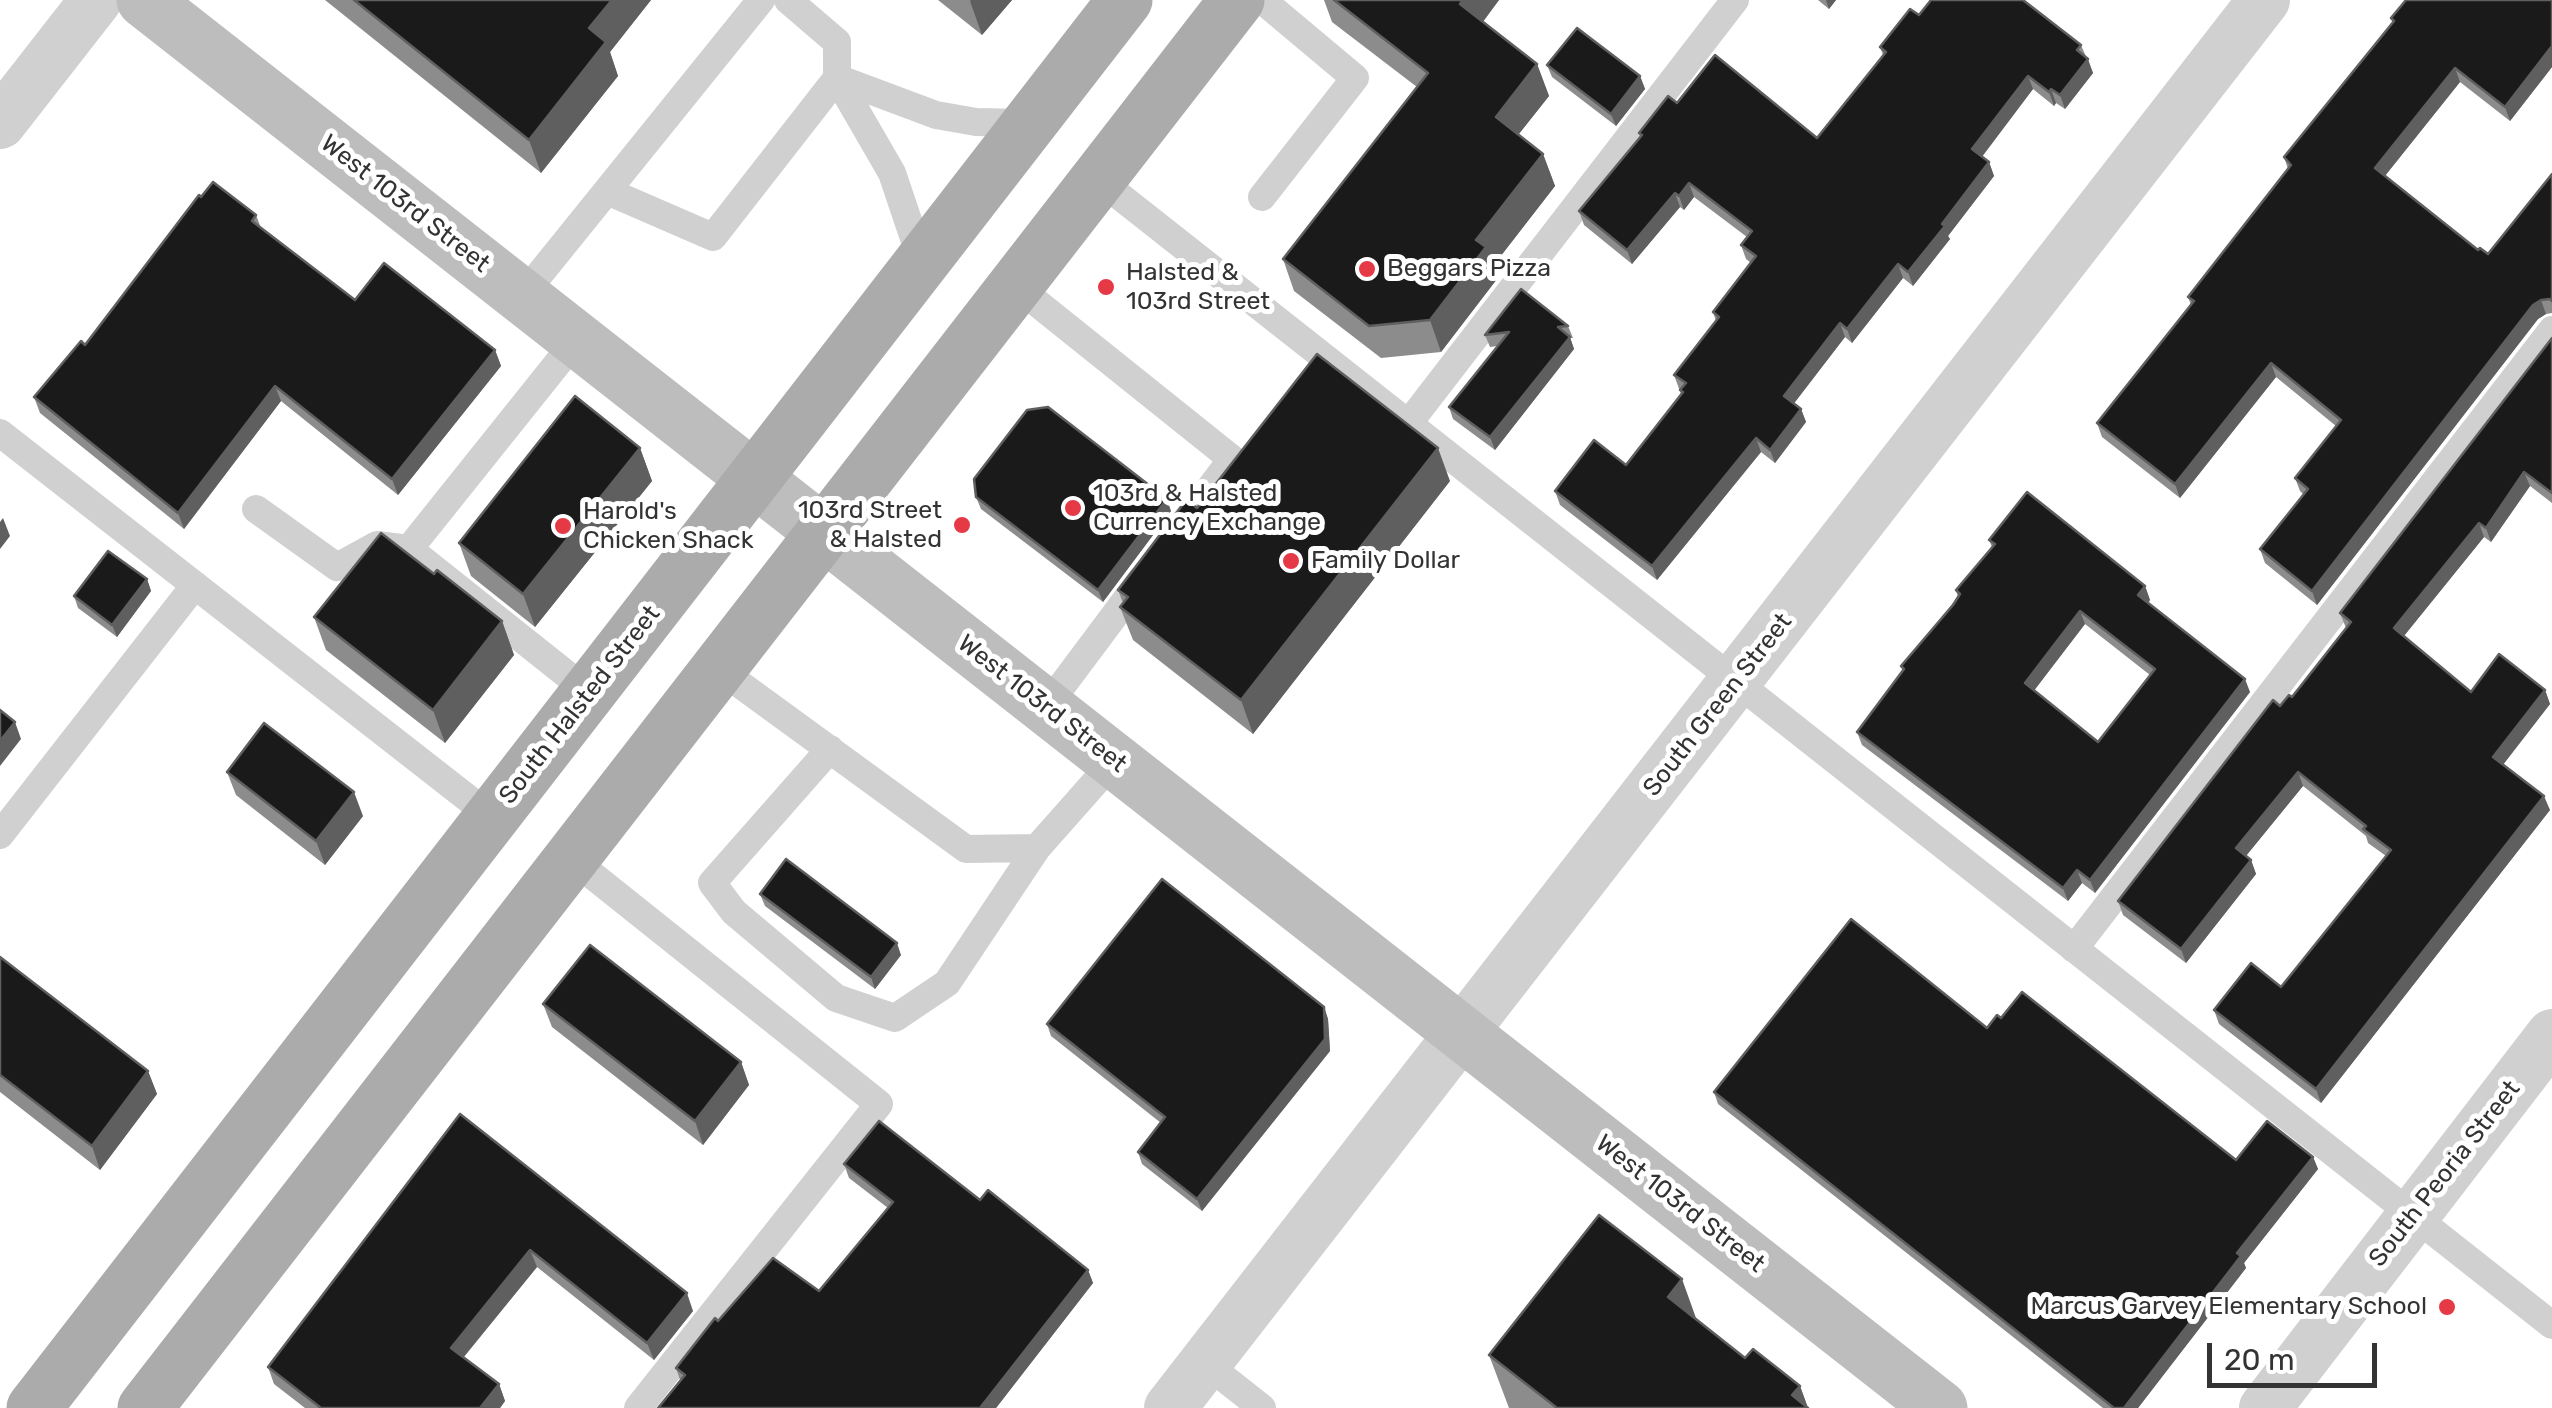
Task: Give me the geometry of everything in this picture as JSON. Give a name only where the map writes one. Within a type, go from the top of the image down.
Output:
[{"type":"main road","name":"West 103rd Street","points":[[144,0],[1940,1408]]},
{"type":"main road","name":"South Halsted Street","points":[[34,1408],[1126,0]]},
{"type":"main road","points":[[145,1408],[1237,0]]},
{"type":"street","points":[[0,123],[96,0]]},
{"type":"street","name":"South Green Street","points":[[1170,1408],[2264,0]]},
{"type":"street","name":"South Peoria Street","points":[[2264,1408],[2552,1035]]},
{"type":"lane","points":[[522,296],[760,0]]},
{"type":"lane","points":[[788,0],[837,42],[837,78],[892,173],[922,262]]},
{"type":"lane","points":[[1262,0],[1354,78],[1262,196]]},
{"type":"lane","points":[[1408,424],[1735,0]]},
{"type":"lane","points":[[607,191],[713,237],[837,78]]},
{"type":"lane","points":[[837,78],[936,115],[976,122],[1031,122]]},
{"type":"lane","points":[[1098,179],[2552,1325]]},
{"type":"lane","points":[[1016,286],[1232,459],[1046,707]]},
{"type":"lane","points":[[2074,949],[2552,330]]},
{"type":"lane","points":[[409,549],[577,340]]},
{"type":"lane","points":[[0,433],[492,818]]},
{"type":"lane","points":[[256,508],[337,567],[377,544],[409,549],[590,693]]},
{"type":"lane","points":[[0,835],[195,585]]},
{"type":"lane","points":[[719,669],[966,848],[1036,848]]},
{"type":"lane","points":[[830,749],[712,882],[734,912],[836,998],[895,1018],[947,984],[1036,848],[1114,761]]},
{"type":"lane","points":[[572,859],[879,1104],[638,1408]]},
{"type":"lane","points":[[1205,1363],[1262,1408]]},
{"type":"building","points":[[354,0],[612,0],[589,28],[606,42],[529,140]]},
{"type":"building","points":[[1334,0],[1463,0],[1460,4],[1537,64],[1496,117],[1543,154],[1476,240],[1486,247],[1430,320],[1369,326],[1283,259],[1428,73]]},
{"type":"building","points":[[1931,0],[2023,0],[2081,45],[2077,50],[2088,59],[2060,95],[2051,89],[2049,92],[2028,76],[1972,149],[1989,162],[1942,224],[1945,226],[1908,272],[1898,264],[1847,329],[1840,323],[1784,396],[1801,409],[1770,450],[1756,438],[1652,566],[1555,491],[1594,440],[1626,465],[1683,392],[1680,390],[1686,383],[1674,375],[1719,317],[1713,312],[1756,256],[1741,245],[1752,231],[1689,183],[1679,196],[1675,193],[1627,250],[1579,211],[1642,135],[1639,133],[1668,96],[1677,103],[1715,55],[1817,138],[1886,52],[1880,47],[1910,9],[1919,15]]},
{"type":"building","points":[[2406,0],[2552,0],[2552,46],[2505,107],[2455,68],[2375,168],[2488,254],[2552,174],[2552,301],[2541,300],[2533,305],[2312,591],[2260,549],[2308,489],[2295,478],[2341,420],[2271,363],[2175,484],[2097,423],[2194,301],[2188,297],[2291,165],[2284,157],[2394,21],[2391,18]]},
{"type":"building","points":[[1577,28],[1640,76],[1611,114],[1547,65]]},
{"type":"building","points":[[213,182],[256,215],[252,221],[355,300],[384,263],[495,350],[392,479],[275,386],[178,513],[34,397],[81,341],[85,345]]},
{"type":"building","points":[[1521,289],[1568,326],[1558,327],[1570,337],[1490,437],[1449,407],[1509,332],[1485,335]]},
{"type":"building","points":[[2552,338],[2552,493],[2524,472],[2486,528],[2479,523],[2394,628],[2471,692],[2499,654],[2545,690],[2493,757],[2544,796],[2316,1089],[2214,1010],[2251,963],[2281,987],[2391,850],[2363,829],[2366,826],[2298,772],[2236,848],[2251,860],[2181,949],[2118,901],[2273,700],[2280,706],[2289,695],[2292,697],[2351,622],[2340,613]]},
{"type":"building","name":"Family Dollar","points":[[1317,354],[1438,448],[1241,700],[1120,607],[1128,597],[1118,590],[1187,499],[1197,508]]},
{"type":"building","points":[[575,396],[640,448],[523,594],[459,543]]},
{"type":"building","name":"103rd & Halsted Currency Exchange","points":[[1048,407],[1167,499],[1098,590],[976,497],[974,479],[1027,410]]},
{"type":"building","points":[[2027,492],[2145,586],[2138,595],[2245,679],[2090,880],[2077,870],[2063,888],[1857,732],[1904,669],[1901,666],[1953,605],[1960,594],[1956,590],[1995,544],[1989,540]],"holes":[[[2080,611],[2155,669],[2098,742],[2025,683]]]},
{"type":"building","points":[[381,533],[434,574],[437,570],[502,621],[433,710],[314,617]]},
{"type":"building","points":[[108,551],[147,579],[112,625],[74,596]]},
{"type":"building","points":[[0,710],[15,722],[0,741]]},
{"type":"building","points":[[264,723],[354,792],[316,841],[227,772]]},
{"type":"building","points":[[786,859],[897,943],[871,977],[760,894]]},
{"type":"building","points":[[1162,879],[1324,1007],[1325,1039],[1197,1199],[1138,1152],[1165,1117],[1047,1024]]},
{"type":"building","points":[[1851,919],[1987,1028],[1997,1015],[2001,1018],[2022,992],[2236,1160],[2267,1121],[2313,1157],[2124,1408],[2114,1408],[1714,1092]]},
{"type":"building","points":[[590,945],[741,1062],[695,1121],[543,1004]]},
{"type":"building","points":[[0,957],[148,1071],[92,1146],[0,1075]]},
{"type":"building","points":[[460,1114],[687,1293],[647,1343],[530,1250],[451,1348],[499,1384],[480,1408],[321,1408],[268,1367]]},
{"type":"building","points":[[879,1121],[980,1200],[988,1190],[1088,1270],[980,1408],[658,1408],[685,1375],[676,1368],[715,1318],[718,1321],[773,1258],[819,1291],[893,1202],[844,1164]]},
{"type":"building","points":[[1599,1215],[1682,1279],[1668,1297],[1745,1358],[1753,1349],[1800,1386],[1792,1395],[1808,1408],[1557,1408],[1489,1355]]},
{"type":"place","name":"Beggars Pizza","points":[[1367,269]]},
{"type":"place","name":"Halsted & 103rd Street","points":[[1106,287]]},
{"type":"place","name":"103rd & Halsted Currency Exchange","points":[[1073,508]]},
{"type":"place","name":"103rd Street & Halsted","points":[[962,525]]},
{"type":"place","name":"Harold's Chicken Shack","points":[[563,526]]},
{"type":"place","name":"Family Dollar","points":[[1291,561]]},
{"type":"place","name":"Marcus Garvey Elementary School","points":[[2447,1307]]}]
